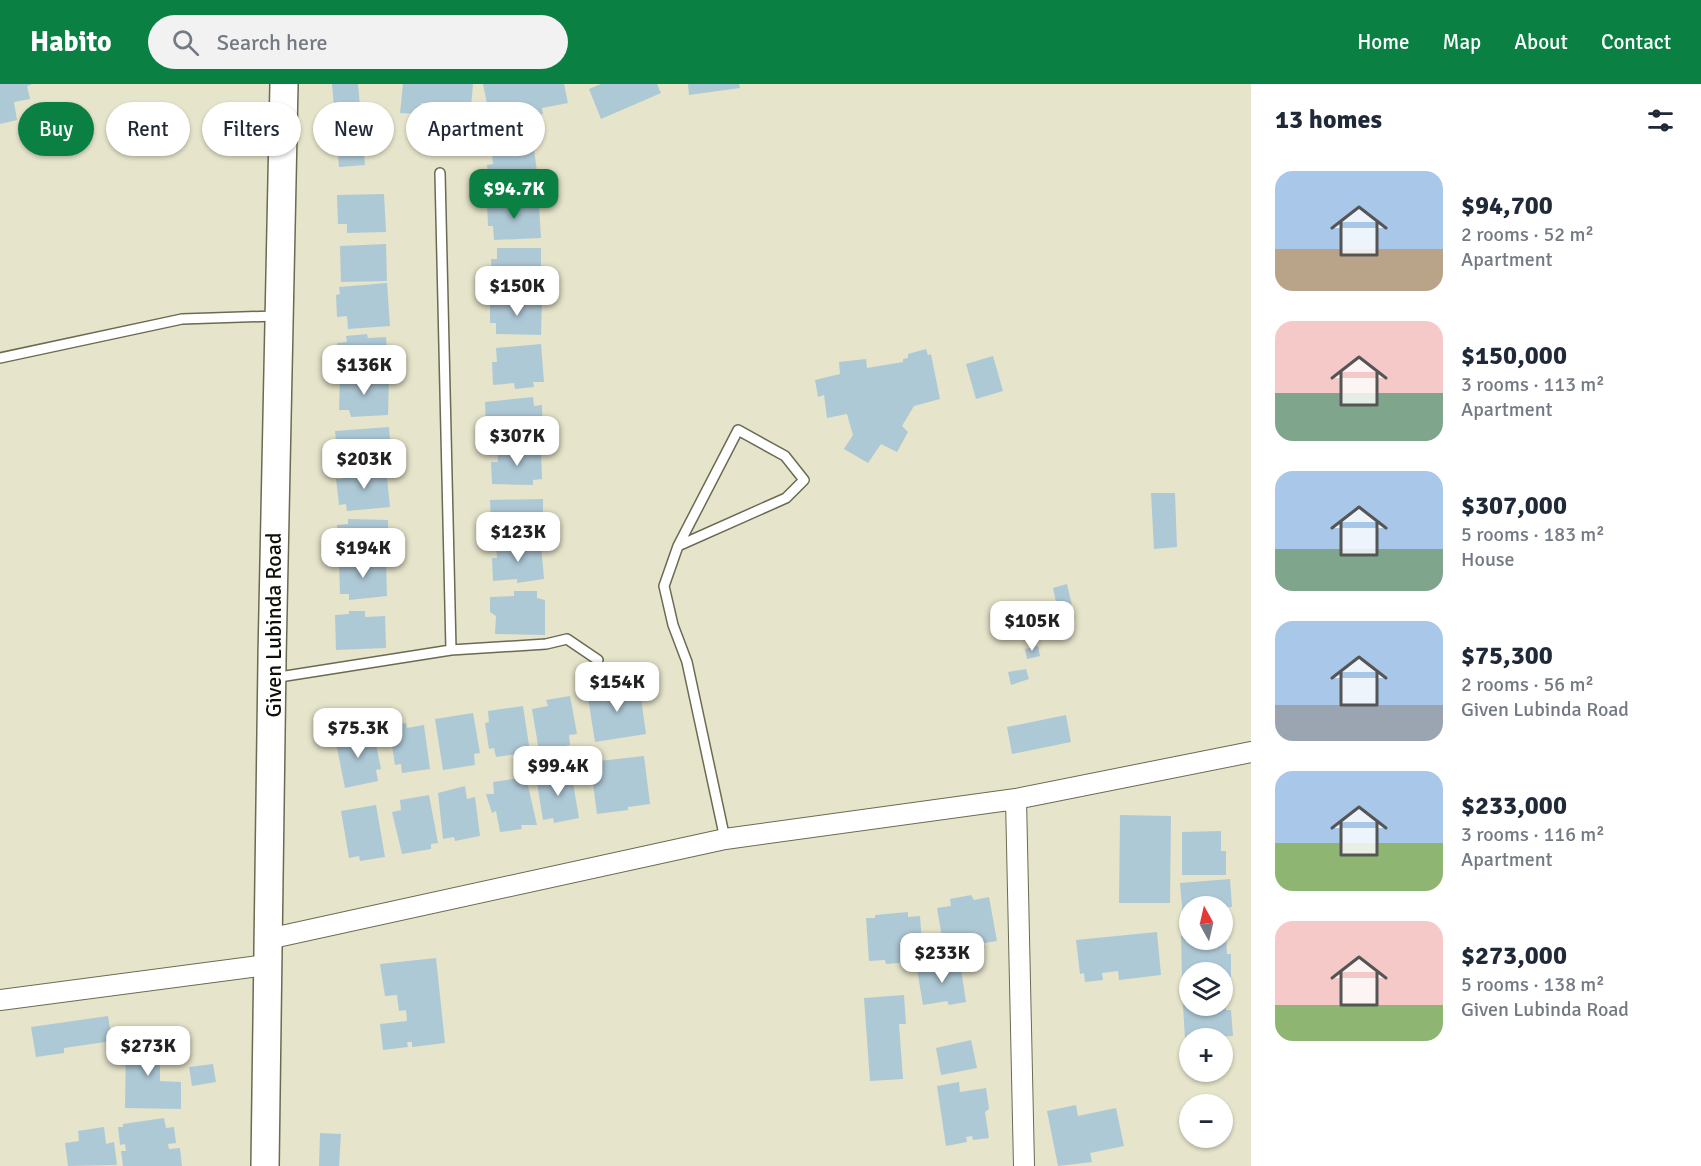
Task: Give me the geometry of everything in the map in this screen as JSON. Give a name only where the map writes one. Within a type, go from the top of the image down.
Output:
[{"type":"street","name":"Given Lubinda Road","points":[[265,1166],[274,486],[284,84]]},
{"type":"street","points":[[0,1000],[267,952],[725,839],[1016,799],[1251,752]]},
{"type":"street","points":[[1016,799],[1024,1166]]},
{"type":"lane","points":[[440,172],[451,650]]},
{"type":"lane","points":[[0,358],[182,319],[280,315]]},
{"type":"lane","points":[[678,546],[786,498],[804,480],[785,456],[738,430],[678,546],[664,586],[673,625],[687,663],[725,839]]},
{"type":"lane","points":[[273,678],[451,650],[546,644],[567,639],[598,660]]},
{"type":"building","points":[[0,84],[32,84],[27,86],[30,99],[14,102],[17,120],[0,124]]},
{"type":"building","points":[[332,84],[358,84],[360,102],[334,102]]},
{"type":"building","points":[[403,84],[473,84],[471,102],[406,102],[406,113],[400,113]]},
{"type":"building","points":[[483,84],[564,84],[568,103],[545,107],[545,102],[487,102]]},
{"type":"building","points":[[601,84],[657,84],[661,93],[601,119],[589,89]]},
{"type":"building","points":[[688,84],[739,84],[740,88],[689,95]]},
{"type":"building","points":[[338,156],[364,156],[365,165],[339,167]]},
{"type":"building","points":[[492,156],[535,156],[538,180],[530,181],[531,187],[511,189],[511,185],[489,187],[487,165],[493,164]]},
{"type":"building","points":[[384,194],[386,232],[347,233],[347,224],[338,224],[337,195]]},
{"type":"building","points":[[529,201],[530,206],[539,205],[541,238],[494,240],[493,226],[488,226],[487,203]]},
{"type":"building","points":[[386,244],[387,281],[341,282],[340,246]]},
{"type":"building","points":[[497,248],[541,248],[541,283],[531,283],[531,286],[492,283],[491,259],[497,259]]},
{"type":"building","points":[[387,283],[390,326],[348,329],[347,316],[337,317],[336,295],[340,294],[339,287]]},
{"type":"building","points":[[490,300],[542,301],[541,335],[496,334],[496,323],[490,323]]},
{"type":"building","points":[[367,334],[368,338],[386,337],[388,360],[382,360],[383,371],[340,375],[337,343],[347,342],[346,336]]},
{"type":"building","points":[[541,344],[544,382],[533,382],[534,387],[515,389],[514,383],[493,385],[492,362],[497,362],[496,348]]},
{"type":"building","points":[[926,349],[928,355],[931,354],[940,399],[914,406],[902,426],[908,432],[897,452],[881,444],[868,463],[844,449],[853,435],[847,414],[827,418],[824,395],[818,397],[815,380],[840,374],[839,362],[866,359],[867,368],[903,362],[903,359],[908,358],[908,354]]},
{"type":"building","points":[[993,356],[1003,391],[976,399],[966,364]]},
{"type":"building","points":[[340,376],[389,378],[388,415],[351,417],[349,410],[339,410]]},
{"type":"building","points":[[533,397],[534,406],[542,405],[543,438],[491,440],[490,427],[486,427],[485,402]]},
{"type":"building","points":[[389,427],[391,452],[381,452],[382,465],[339,469],[335,431]]},
{"type":"building","points":[[541,449],[542,479],[533,480],[533,485],[492,484],[491,462],[498,462],[497,450]]},
{"type":"building","points":[[386,468],[390,507],[347,511],[346,504],[339,505],[336,479],[342,479],[341,473]]},
{"type":"building","points":[[1151,493],[1175,493],[1177,547],[1154,549]]},
{"type":"building","points":[[543,499],[543,534],[496,535],[495,522],[491,522],[490,500]]},
{"type":"building","points":[[348,519],[388,520],[389,558],[338,560],[337,525],[348,524]]},
{"type":"building","points":[[541,544],[544,579],[517,583],[517,579],[493,581],[492,558],[497,558],[496,546]]},
{"type":"building","points":[[386,560],[387,596],[349,600],[349,594],[340,594],[339,562]]},
{"type":"building","points":[[1067,584],[1075,618],[1060,621],[1053,588]]},
{"type":"building","points":[[514,591],[537,591],[537,598],[545,600],[545,635],[495,634],[496,616],[490,612],[490,597],[514,596]]},
{"type":"building","points":[[349,611],[365,611],[365,617],[385,616],[386,648],[336,650],[335,615],[349,614]]},
{"type":"building","points":[[1038,646],[1040,656],[1027,659],[1025,649]]},
{"type":"building","points":[[1026,669],[1029,679],[1011,685],[1008,672]]},
{"type":"building","points":[[639,684],[646,734],[595,742],[588,698],[595,697],[594,691]]},
{"type":"building","points":[[570,696],[577,734],[569,735],[570,745],[539,751],[532,709],[548,706],[546,700]]},
{"type":"building","points":[[523,706],[530,752],[496,757],[494,748],[489,749],[485,723],[489,722],[488,711]]},
{"type":"building","points":[[473,713],[480,753],[474,754],[475,765],[443,770],[435,719]]},
{"type":"building","points":[[1066,715],[1071,742],[1012,754],[1007,727]]},
{"type":"building","points":[[406,723],[407,728],[424,725],[430,769],[402,773],[401,764],[395,765],[389,726]]},
{"type":"building","points":[[373,730],[381,769],[376,770],[378,781],[345,788],[335,738]]},
{"type":"building","points":[[644,756],[650,804],[628,807],[628,810],[597,814],[590,762]]},
{"type":"building","points":[[571,771],[579,818],[554,823],[553,818],[543,820],[536,777]]},
{"type":"building","points":[[526,777],[537,825],[521,825],[522,829],[500,832],[496,811],[492,813],[486,794],[494,794],[493,782]]},
{"type":"building","points":[[465,786],[467,799],[475,797],[480,836],[455,841],[454,837],[443,839],[438,793]]},
{"type":"building","points":[[429,795],[438,843],[431,844],[431,849],[402,854],[392,812],[401,810],[400,800]]},
{"type":"building","points":[[376,805],[385,857],[360,861],[359,856],[349,858],[341,811]]},
{"type":"building","points":[[1120,815],[1171,816],[1170,903],[1119,903]]},
{"type":"building","points":[[1221,831],[1221,851],[1226,851],[1226,875],[1182,875],[1182,832]]},
{"type":"building","points":[[1230,879],[1231,896],[1181,896],[1180,883]]},
{"type":"building","points":[[971,895],[974,900],[989,897],[997,941],[984,943],[985,948],[957,953],[956,947],[944,949],[937,908],[951,906],[950,899]]},
{"type":"building","points":[[908,912],[908,917],[920,916],[923,957],[910,958],[910,962],[886,964],[885,960],[869,961],[866,918]]},
{"type":"building","points":[[1157,932],[1161,975],[1119,980],[1118,971],[1102,973],[1103,980],[1085,982],[1084,973],[1080,974],[1076,940]]},
{"type":"building","points":[[1181,950],[1227,950],[1227,954],[1231,954],[1231,962],[1182,962]]},
{"type":"building","points":[[436,958],[445,1043],[412,1047],[412,1042],[407,1042],[408,1047],[383,1050],[380,1024],[407,1021],[406,1010],[399,1011],[397,995],[385,996],[380,964]]},
{"type":"building","points":[[960,962],[966,1002],[949,1005],[947,1001],[923,1005],[917,969]]},
{"type":"building","points":[[904,995],[906,1024],[899,1024],[903,1079],[870,1081],[864,998]]},
{"type":"building","points":[[108,1016],[112,1041],[64,1048],[64,1053],[36,1057],[31,1027]]},
{"type":"building","points":[[1184,1016],[1231,1016],[1232,1028],[1184,1028]]},
{"type":"building","points":[[126,1037],[160,1037],[160,1081],[181,1082],[181,1109],[125,1108]]},
{"type":"building","points":[[971,1040],[977,1068],[941,1075],[936,1048]]},
{"type":"building","points":[[213,1064],[216,1082],[192,1086],[189,1067]]},
{"type":"building","points":[[959,1082],[960,1092],[986,1088],[989,1109],[985,1112],[989,1138],[973,1140],[972,1136],[966,1137],[967,1142],[946,1146],[937,1086]]},
{"type":"building","points":[[1076,1105],[1078,1116],[1116,1108],[1124,1146],[1090,1153],[1092,1162],[1058,1166],[1047,1111]]},
{"type":"building","points":[[164,1118],[166,1128],[174,1127],[176,1143],[168,1144],[169,1149],[180,1148],[182,1166],[123,1166],[121,1151],[126,1151],[125,1144],[120,1145],[118,1127],[123,1127],[123,1124]]},
{"type":"building","points":[[104,1127],[106,1144],[114,1142],[117,1165],[68,1166],[65,1143],[79,1141],[78,1131]]},
{"type":"building","points":[[320,1133],[341,1134],[339,1166],[319,1166]]}]
